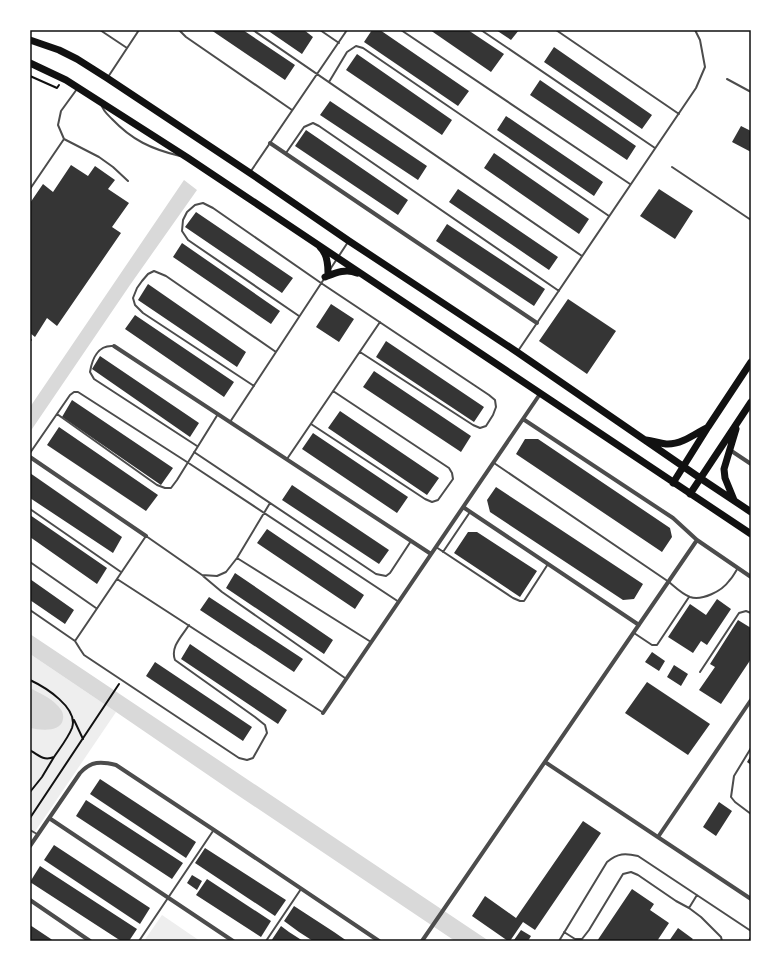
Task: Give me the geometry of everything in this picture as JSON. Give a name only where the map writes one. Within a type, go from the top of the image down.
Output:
[{"type":"main road","points":[[30,40],[59,50],[107,78],[517,352],[642,439],[751,512]]},
{"type":"main road","points":[[30,63],[78,87],[188,158],[751,534]]},
{"type":"main road","points":[[315,243],[323,250],[327,262],[325,278],[343,271],[353,271],[366,277]]},
{"type":"main road","points":[[673,482],[751,362]]},
{"type":"main road","points":[[690,494],[751,402]]},
{"type":"main road","points":[[734,500],[724,474],[738,421]]},
{"type":"main road","points":[[642,439],[671,444],[687,438],[708,427]]},
{"type":"street","points":[[270,143],[537,323]]},
{"type":"street","points":[[114,346],[431,554]]},
{"type":"street","points":[[323,713],[540,394]]},
{"type":"street","points":[[523,419],[673,518],[697,540],[751,577]]},
{"type":"street","points":[[730,450],[751,464]]},
{"type":"street","points":[[30,457],[146,536]]},
{"type":"street","points":[[463,508],[639,625]]},
{"type":"street","points":[[422,941],[697,540]]},
{"type":"street","points":[[658,837],[751,700]]},
{"type":"street","points":[[30,846],[80,773],[85,768],[91,764],[99,762],[116,765],[379,941]]},
{"type":"street","points":[[545,762],[751,899]]},
{"type":"street","points":[[49,818],[233,941]]},
{"type":"street","points":[[30,900],[90,941]]},
{"type":"lane","points":[[100,30],[127,48]]},
{"type":"lane","points":[[107,78],[139,30]]},
{"type":"lane","points":[[179,30],[186,37],[292,111]]},
{"type":"lane","points":[[253,30],[582,256]]},
{"type":"lane","points":[[320,30],[338,43]]},
{"type":"lane","points":[[250,173],[347,30]]},
{"type":"lane","points":[[401,30],[630,184]]},
{"type":"lane","points":[[481,30],[655,148]]},
{"type":"lane","points":[[556,30],[679,114]]},
{"type":"lane","points":[[517,352],[696,88],[705,67],[700,40],[695,30]]},
{"type":"lane","points":[[329,82],[347,52],[356,46],[363,48],[609,216]]},
{"type":"lane","points":[[727,79],[751,92]]},
{"type":"lane","points":[[78,87],[61,111],[58,125],[64,139],[99,157],[113,167],[128,181]]},
{"type":"lane","points":[[100,101],[102,109],[119,127],[134,139],[162,152],[188,158]]},
{"type":"lane","points":[[286,153],[304,127],[313,123],[319,126],[559,292]]},
{"type":"lane","points":[[30,189],[64,139]]},
{"type":"lane","points":[[672,167],[751,220]]},
{"type":"lane","points":[[299,316],[188,240],[182,231],[183,220],[187,212],[195,205],[203,203],[208,205],[325,278],[380,322],[489,395],[494,400],[496,407],[493,415],[486,426],[480,428],[472,425],[360,352]]},
{"type":"lane","points":[[230,422],[349,241]]},
{"type":"lane","points":[[254,386],[143,313],[135,305],[133,298],[137,288],[148,274],[154,271],[166,276],[276,352]]},
{"type":"lane","points":[[287,459],[380,322]]},
{"type":"lane","points":[[114,346],[101,348],[94,356],[90,372],[94,379],[197,446]]},
{"type":"lane","points":[[311,424],[432,502],[438,500],[453,479],[449,468],[333,391]]},
{"type":"lane","points":[[30,453],[70,395],[74,392],[78,392],[399,602]]},
{"type":"lane","points":[[57,414],[157,485],[165,488],[171,488],[218,414]]},
{"type":"lane","points":[[194,452],[376,574],[386,576],[411,541]]},
{"type":"lane","points":[[494,462],[689,597],[701,598],[711,594],[729,582],[738,568]]},
{"type":"lane","points":[[202,575],[217,576],[226,572],[237,558],[270,503]]},
{"type":"lane","points":[[30,509],[121,572]]},
{"type":"lane","points":[[443,552],[470,512]]},
{"type":"lane","points":[[76,641],[146,536],[202,575],[222,592],[346,679]]},
{"type":"lane","points":[[436,547],[513,598],[520,601],[524,601],[548,564]]},
{"type":"lane","points":[[237,558],[372,642]]},
{"type":"lane","points":[[30,562],[97,609]]},
{"type":"lane","points":[[117,579],[323,713]]},
{"type":"lane","points":[[634,633],[652,645],[657,645],[689,597]]},
{"type":"lane","points":[[30,610],[76,641],[84,655],[239,758],[247,760],[253,758],[267,733],[265,725],[175,660],[174,649],[189,625]]},
{"type":"lane","points":[[700,672],[739,613],[746,611],[751,613]]},
{"type":"lane","points":[[751,748],[734,776],[731,797],[734,802],[751,814]]},
{"type":"lane","points":[[30,830],[38,834]]},
{"type":"lane","points":[[139,941],[214,830]]},
{"type":"lane","points":[[558,941],[607,862],[617,855],[624,854],[638,856],[751,931]]},
{"type":"lane","points":[[564,932],[575,939],[582,939],[624,874],[631,872],[638,875],[701,917],[721,937],[722,941]]},
{"type":"lane","points":[[266,941],[301,888]]},
{"type":"lane","points":[[689,908],[697,895]]},
{"type":"lane","points":[[749,941],[751,937]]},
{"type":"path","points":[[30,680],[44,687],[66,706],[82,739]]},
{"type":"path","points":[[30,818],[119,684]]},
{"type":"path","points":[[30,792],[42,777],[72,727],[73,718]]},
{"type":"path","points":[[30,750],[42,758],[48,759],[54,757]]},
{"type":"shaded area","points":[[184,180],[197,190],[30,432],[30,407]]},
{"type":"shaded area","points":[[30,634],[489,941],[455,941],[30,654]]},
{"type":"shaded area","points":[[30,654],[116,712],[30,839]]},
{"type":"shaded area","points":[[30,688],[48,697],[60,708],[63,713],[63,719],[58,727],[50,730],[30,728]]},
{"type":"shaded area","points":[[162,915],[200,941],[144,941]]},
{"type":"building","points":[[211,30],[243,30],[295,65],[285,80]]},
{"type":"building","points":[[267,30],[304,30],[313,37],[302,54]]},
{"type":"building","points":[[372,30],[380,30],[469,91],[458,106],[364,42]]},
{"type":"building","points":[[430,30],[468,30],[504,54],[491,72]]},
{"type":"building","points":[[496,30],[519,30],[511,40]]},
{"type":"building","points":[[554,47],[652,115],[642,129],[544,62]]},
{"type":"building","points":[[357,54],[452,120],[442,135],[346,70]]},
{"type":"building","points":[[540,80],[636,146],[627,160],[530,95]]},
{"type":"building","points":[[330,101],[427,166],[418,180],[320,115]]},
{"type":"building","points":[[506,116],[603,182],[594,196],[497,130]]},
{"type":"building","points":[[741,126],[751,131],[751,152],[732,142]]},
{"type":"building","points":[[306,130],[408,200],[398,215],[295,146]]},
{"type":"building","points":[[494,153],[589,219],[579,234],[484,168]]},
{"type":"building","points":[[71,165],[88,176],[95,166],[115,180],[108,189],[129,203],[112,227],[121,233],[57,326],[47,318],[35,337],[30,333],[30,203],[43,184],[53,192]]},
{"type":"building","points":[[458,189],[558,257],[549,270],[449,202]]},
{"type":"building","points":[[659,189],[693,211],[675,239],[640,216]]},
{"type":"building","points":[[196,212],[293,278],[282,293],[185,227]]},
{"type":"building","points":[[447,224],[545,289],[534,306],[436,241]]},
{"type":"building","points":[[182,243],[280,311],[271,324],[173,257]]},
{"type":"building","points":[[148,284],[246,352],[237,367],[138,300]]},
{"type":"building","points":[[568,299],[616,331],[587,374],[539,341]]},
{"type":"building","points":[[331,304],[354,319],[339,342],[316,327]]},
{"type":"building","points":[[135,315],[234,382],[224,397],[125,329]]},
{"type":"building","points":[[386,341],[484,407],[474,422],[376,357]]},
{"type":"building","points":[[100,356],[199,423],[190,437],[92,369]]},
{"type":"building","points":[[374,371],[471,436],[461,452],[363,387]]},
{"type":"building","points":[[72,400],[173,468],[161,485],[62,417]]},
{"type":"building","points":[[340,411],[439,478],[427,495],[328,428]]},
{"type":"building","points":[[59,427],[158,495],[146,511],[47,445]]},
{"type":"building","points":[[313,433],[408,497],[397,513],[302,449]]},
{"type":"building","points":[[525,439],[538,439],[670,528],[672,537],[662,552],[516,454]]},
{"type":"building","points":[[30,473],[122,537],[113,553],[30,498]]},
{"type":"building","points":[[292,485],[389,550],[379,564],[282,500]]},
{"type":"building","points":[[496,487],[643,584],[634,599],[623,600],[490,512],[487,500]]},
{"type":"building","points":[[30,515],[107,568],[97,584],[30,537]]},
{"type":"building","points":[[267,529],[364,595],[355,609],[257,543]]},
{"type":"building","points":[[468,532],[477,532],[537,571],[520,597],[454,553]]},
{"type":"building","points":[[235,573],[333,640],[324,654],[226,588]]},
{"type":"building","points":[[30,579],[74,610],[65,624],[30,600]]},
{"type":"building","points":[[209,597],[303,659],[294,672],[200,610]]},
{"type":"building","points":[[717,599],[731,609],[707,645],[701,641],[693,653],[668,637],[690,604],[706,615]]},
{"type":"building","points":[[738,620],[751,628],[751,659],[721,704],[699,690],[715,667],[710,664]]},
{"type":"building","points":[[190,644],[287,710],[278,724],[181,659]]},
{"type":"building","points":[[652,652],[665,661],[659,671],[645,662]]},
{"type":"building","points":[[155,662],[252,727],[243,741],[146,676]]},
{"type":"building","points":[[674,665],[688,674],[681,686],[667,677]]},
{"type":"building","points":[[647,682],[710,724],[688,755],[625,713]]},
{"type":"building","points":[[751,755],[751,765],[747,762]]},
{"type":"building","points":[[100,779],[196,842],[186,858],[90,794]]},
{"type":"building","points":[[86,800],[183,863],[172,879],[76,816]]},
{"type":"building","points":[[719,802],[732,811],[716,836],[703,827]]},
{"type":"building","points":[[583,821],[601,833],[535,930],[523,922],[510,941],[508,941],[472,916],[485,896],[516,918]]},
{"type":"building","points":[[54,845],[150,908],[140,924],[44,860]]},
{"type":"building","points":[[205,848],[286,900],[275,916],[195,863]]},
{"type":"building","points":[[40,866],[137,929],[129,941],[121,941],[30,882]]},
{"type":"building","points":[[192,875],[202,881],[197,890],[187,883]]},
{"type":"building","points":[[207,879],[271,921],[261,937],[196,895]]},
{"type":"building","points":[[632,889],[654,904],[650,910],[669,923],[657,941],[597,941]]},
{"type":"building","points":[[294,906],[347,941],[313,941],[299,932],[284,921]]},
{"type":"building","points":[[30,925],[51,939],[53,941],[30,941]]},
{"type":"building","points":[[281,926],[289,932],[303,941],[271,941]]},
{"type":"building","points":[[678,928],[693,939],[691,941],[669,941]]},
{"type":"building","points":[[521,930],[531,936],[528,941],[514,940]]}]
